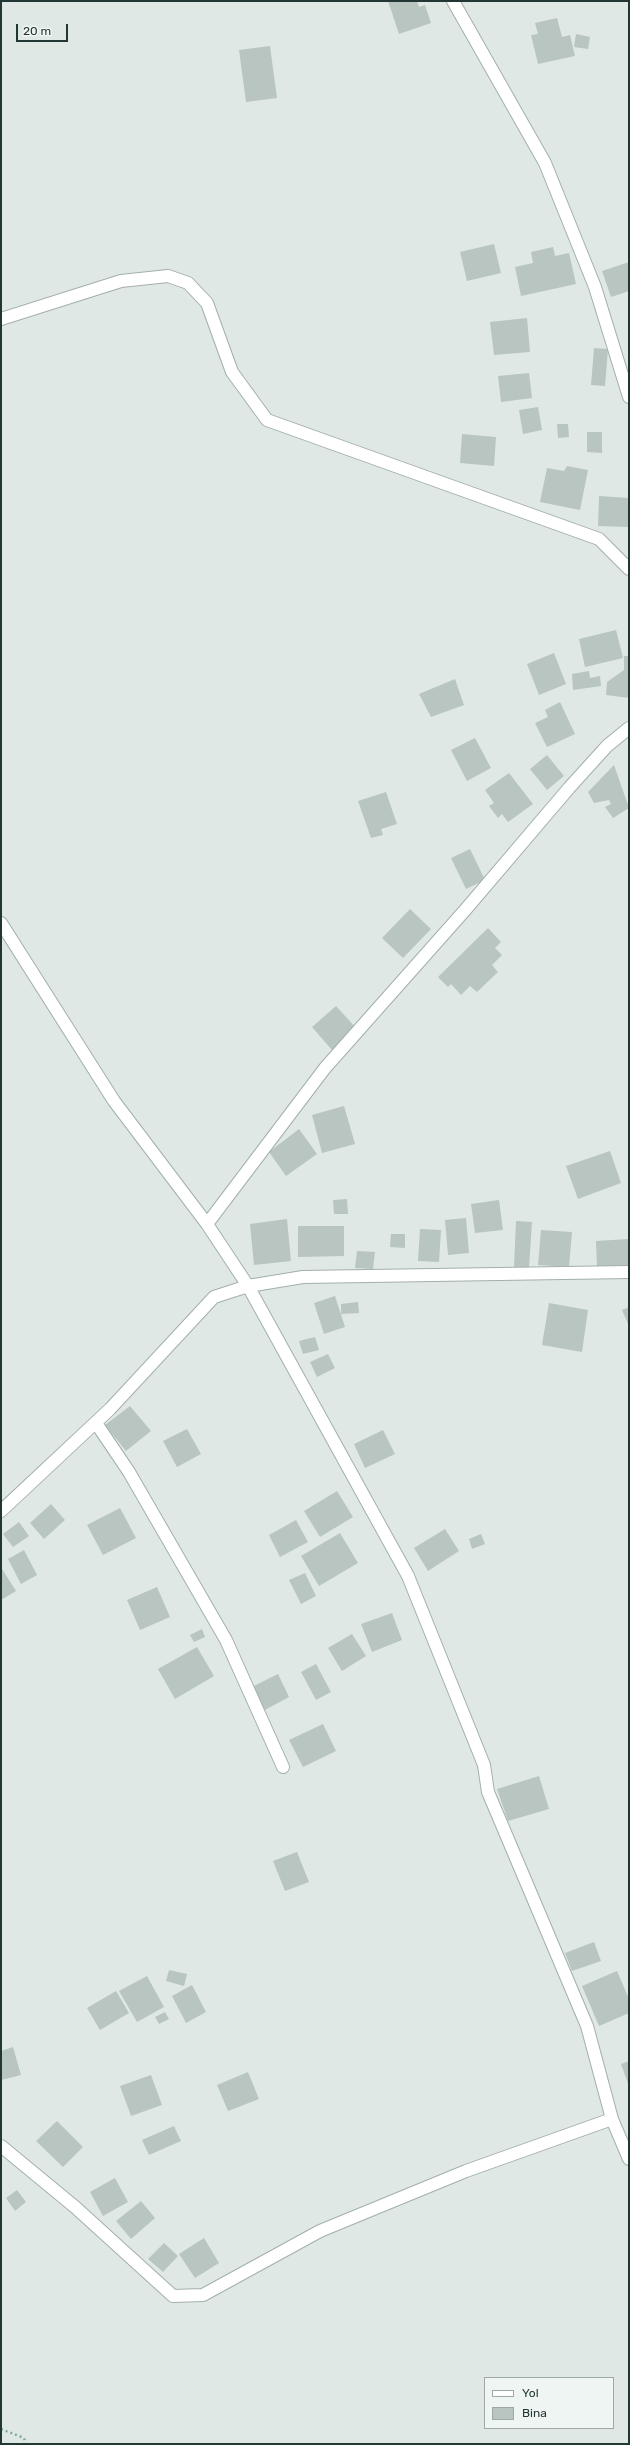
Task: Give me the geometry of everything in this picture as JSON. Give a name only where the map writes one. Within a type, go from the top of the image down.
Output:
[{"type":"street","points":[[453,1],[545,163],[595,287],[629,397]]},
{"type":"street","points":[[1,319],[120,281],[168,276],[188,283],[207,303],[232,372],[267,420],[599,539],[628,566]]},
{"type":"street","points":[[207,1224],[325,1068],[466,909],[606,746],[629,728]]},
{"type":"street","points":[[1,923],[114,1101],[207,1224],[248,1286],[408,1576],[484,1765],[488,1792],[586,2026],[612,2119],[629,2159]]},
{"type":"street","points":[[1,1511],[96,1423],[214,1297],[248,1286],[303,1277],[629,1272]]},
{"type":"street","points":[[96,1423],[129,1472],[226,1640],[283,1767]]},
{"type":"street","points":[[1,2146],[75,2207],[173,2296],[203,2295],[320,2231],[466,2170],[612,2119]]},
{"type":"path","points":[[1,2429],[24,2438],[26,2444]]},
{"type":"building","points":[[388,1],[417,1],[419,7],[425,5],[431,23],[399,34]]},
{"type":"building","points":[[557,18],[562,37],[570,35],[575,56],[538,64],[531,35],[538,34],[535,23]]},
{"type":"building","points":[[576,34],[590,37],[588,49],[574,47]]},
{"type":"building","points":[[270,46],[277,98],[246,102],[239,50]]},
{"type":"building","points":[[494,244],[501,273],[467,281],[460,252]]},
{"type":"building","points":[[553,247],[555,256],[569,253],[576,284],[521,296],[515,267],[533,263],[531,252]]},
{"type":"building","points":[[629,262],[629,291],[611,297],[602,271]]},
{"type":"building","points":[[527,318],[530,352],[494,355],[490,322]]},
{"type":"building","points":[[594,348],[608,349],[605,386],[591,385]]},
{"type":"building","points":[[529,373],[532,398],[501,402],[498,376]]},
{"type":"building","points":[[538,407],[542,430],[523,434],[519,410]]},
{"type":"building","points":[[557,424],[568,424],[569,437],[558,438]]},
{"type":"building","points":[[587,432],[602,432],[602,453],[587,452]]},
{"type":"building","points":[[462,434],[496,437],[494,466],[460,463]]},
{"type":"building","points":[[567,466],[588,470],[580,510],[540,502],[547,468],[564,471]]},
{"type":"building","points":[[599,496],[629,498],[628,527],[598,526]]},
{"type":"building","points":[[616,630],[623,658],[585,667],[579,639]]},
{"type":"building","points":[[554,653],[566,684],[539,695],[527,664]]},
{"type":"building","points":[[624,656],[629,656],[629,698],[606,695],[607,682],[624,670]]},
{"type":"building","points":[[589,671],[590,678],[600,676],[601,686],[573,690],[572,674]]},
{"type":"building","points":[[455,679],[464,705],[431,717],[419,694]]},
{"type":"building","points":[[560,702],[575,734],[547,747],[535,723],[548,717],[545,710]]},
{"type":"building","points":[[475,738],[491,768],[467,781],[451,750]]},
{"type":"building","points":[[547,755],[564,776],[547,790],[530,769]]},
{"type":"building","points":[[614,765],[629,808],[613,818],[605,807],[611,804],[609,800],[594,803],[588,792]]},
{"type":"building","points":[[509,773],[533,804],[508,822],[502,814],[498,818],[489,806],[494,803],[485,790]]},
{"type":"building","points":[[386,792],[397,824],[381,829],[383,835],[371,838],[358,801]]},
{"type":"building","points":[[470,849],[485,880],[466,889],[451,858]]},
{"type":"building","points":[[410,909],[431,929],[403,958],[382,938]]},
{"type":"building","points":[[488,928],[501,942],[495,948],[502,955],[492,965],[498,972],[477,992],[470,986],[461,995],[451,984],[448,987],[438,977]]},
{"type":"building","points":[[336,1006],[356,1028],[332,1050],[312,1027]]},
{"type":"building","points":[[344,1106],[355,1144],[322,1153],[312,1115]]},
{"type":"building","points":[[299,1129],[317,1154],[286,1176],[269,1152]]},
{"type":"building","points":[[610,1151],[621,1183],[578,1199],[566,1166]]},
{"type":"building","points":[[347,1199],[348,1214],[334,1214],[333,1200]]},
{"type":"building","points":[[499,1200],[503,1230],[475,1233],[471,1204]]},
{"type":"building","points":[[466,1218],[469,1253],[448,1255],[445,1220]]},
{"type":"building","points":[[287,1219],[291,1261],[254,1265],[250,1224]]},
{"type":"building","points":[[516,1221],[532,1222],[529,1268],[514,1267]]},
{"type":"building","points":[[298,1226],[344,1226],[344,1256],[298,1257]]},
{"type":"building","points":[[420,1229],[441,1230],[439,1262],[418,1261]]},
{"type":"building","points":[[541,1230],[572,1232],[569,1267],[538,1265]]},
{"type":"building","points":[[391,1234],[405,1234],[405,1248],[390,1247]]},
{"type":"building","points":[[629,1239],[629,1265],[597,1267],[596,1241]]},
{"type":"building","points":[[357,1251],[375,1252],[373,1269],[355,1268]]},
{"type":"building","points":[[335,1296],[345,1327],[324,1334],[314,1303]]},
{"type":"building","points":[[358,1302],[359,1313],[341,1314],[341,1304]]},
{"type":"building","points":[[549,1303],[588,1310],[582,1352],[542,1345]]},
{"type":"building","points":[[629,1307],[629,1326],[622,1310]]},
{"type":"building","points":[[315,1337],[319,1350],[303,1354],[299,1341]]},
{"type":"building","points":[[328,1354],[335,1368],[317,1377],[310,1362]]},
{"type":"building","points":[[130,1406],[151,1431],[126,1451],[105,1425]]},
{"type":"building","points":[[187,1429],[201,1454],[177,1467],[163,1441]]},
{"type":"building","points":[[383,1430],[395,1454],[365,1468],[354,1444]]},
{"type":"building","points":[[337,1491],[353,1517],[320,1537],[304,1511]]},
{"type":"building","points":[[51,1504],[65,1520],[44,1539],[30,1523]]},
{"type":"building","points":[[120,1508],[136,1538],[103,1555],[87,1525]]},
{"type":"building","points":[[296,1520],[308,1542],[280,1557],[269,1535]]},
{"type":"building","points":[[19,1522],[29,1536],[13,1547],[3,1534]]},
{"type":"building","points":[[445,1529],[459,1551],[428,1571],[414,1548]]},
{"type":"building","points":[[340,1533],[358,1563],[319,1586],[301,1556]]},
{"type":"building","points":[[481,1534],[485,1544],[472,1549],[469,1539]]},
{"type":"building","points":[[24,1550],[37,1575],[21,1584],[8,1559]]},
{"type":"building","points":[[2,1569],[16,1591],[1,1600],[1,1570]]},
{"type":"building","points":[[305,1573],[316,1596],[301,1604],[289,1580]]},
{"type":"building","points":[[157,1587],[170,1617],[140,1630],[127,1600]]},
{"type":"building","points":[[392,1613],[402,1640],[372,1652],[361,1624]]},
{"type":"building","points":[[202,1629],[205,1637],[194,1642],[190,1635]]},
{"type":"building","points":[[352,1634],[366,1656],[342,1671],[328,1648]]},
{"type":"building","points":[[197,1647],[214,1676],[175,1699],[158,1669]]},
{"type":"building","points":[[316,1664],[331,1692],[316,1700],[301,1672]]},
{"type":"building","points":[[278,1674],[289,1697],[263,1711],[252,1687]]},
{"type":"building","points":[[323,1724],[336,1751],[303,1767],[289,1740]]},
{"type":"building","points":[[539,1776],[549,1809],[508,1821],[497,1789]]},
{"type":"building","points":[[297,1852],[309,1882],[285,1891],[273,1861]]},
{"type":"building","points":[[594,1942],[601,1961],[572,1971],[565,1953]]},
{"type":"building","points":[[169,1970],[187,1974],[184,1986],[166,1981]]},
{"type":"building","points":[[617,1971],[629,1999],[629,2013],[599,2026],[582,1986]]},
{"type":"building","points":[[147,1976],[164,2007],[137,2022],[119,1991]]},
{"type":"building","points":[[192,1985],[206,2012],[186,2023],[172,1996]]},
{"type":"building","points":[[116,1991],[129,2013],[100,2030],[87,2008]]},
{"type":"building","points":[[165,2012],[169,2019],[159,2024],[155,2017]]},
{"type":"building","points":[[13,2047],[21,2075],[1,2080],[1,2051]]},
{"type":"building","points":[[629,2061],[629,2086],[621,2064]]},
{"type":"building","points":[[248,2072],[259,2099],[228,2111],[217,2085]]},
{"type":"building","points":[[151,2075],[162,2105],[131,2116],[120,2086]]},
{"type":"building","points":[[57,2121],[83,2147],[63,2167],[36,2141]]},
{"type":"building","points":[[174,2126],[181,2141],[149,2155],[142,2140]]},
{"type":"building","points":[[115,2178],[128,2202],[103,2216],[90,2192]]},
{"type":"building","points":[[17,2190],[26,2202],[15,2211],[6,2198]]},
{"type":"building","points":[[141,2201],[155,2218],[131,2239],[116,2221]]},
{"type":"building","points":[[204,2238],[219,2263],[195,2278],[179,2254]]},
{"type":"building","points":[[164,2243],[178,2256],[163,2272],[148,2259]]}]
